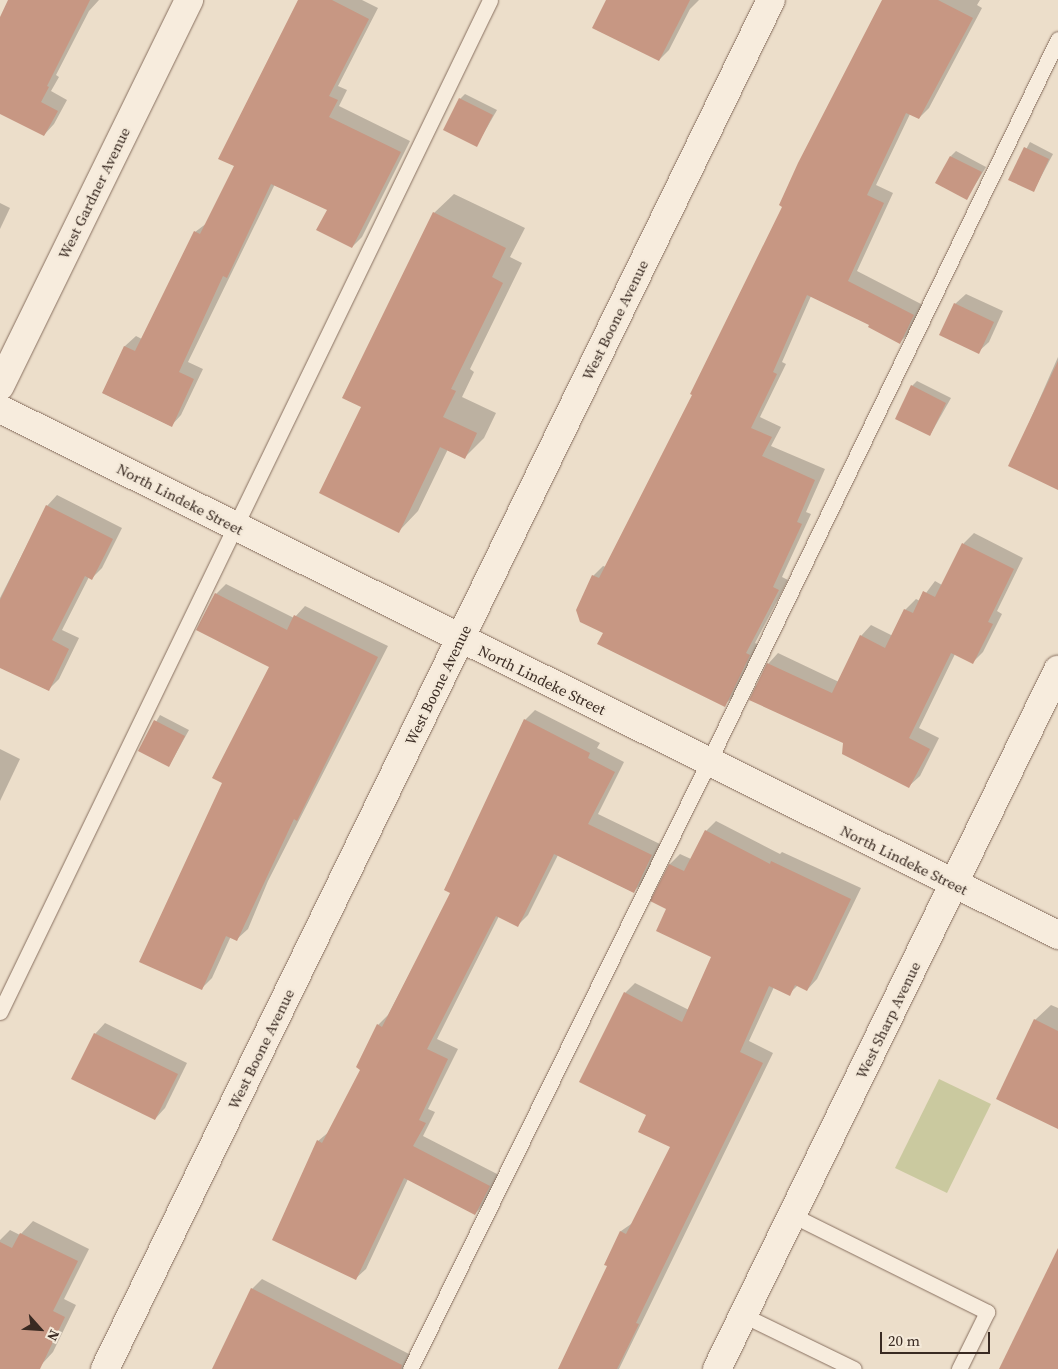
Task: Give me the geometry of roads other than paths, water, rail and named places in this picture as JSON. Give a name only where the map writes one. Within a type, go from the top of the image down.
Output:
[{"type":"street","name":"West Gardner Avenue","points":[[0,386],[189,0]]},
{"type":"street","name":"West Boone Avenue","points":[[105,1369],[771,0]]},
{"type":"street","name":"North Lindeke Street","points":[[0,409],[460,640],[955,886],[1058,935]]},
{"type":"street","name":"West Sharp Avenue","points":[[717,1369],[955,886],[1058,670]]},
{"type":"lane","points":[[0,1012],[490,0]]},
{"type":"lane","points":[[410,1369],[708,763],[1058,39]]},
{"type":"lane","points":[[792,1215],[987,1312],[959,1369]]},
{"type":"lane","points":[[743,1315],[854,1369]]}]
